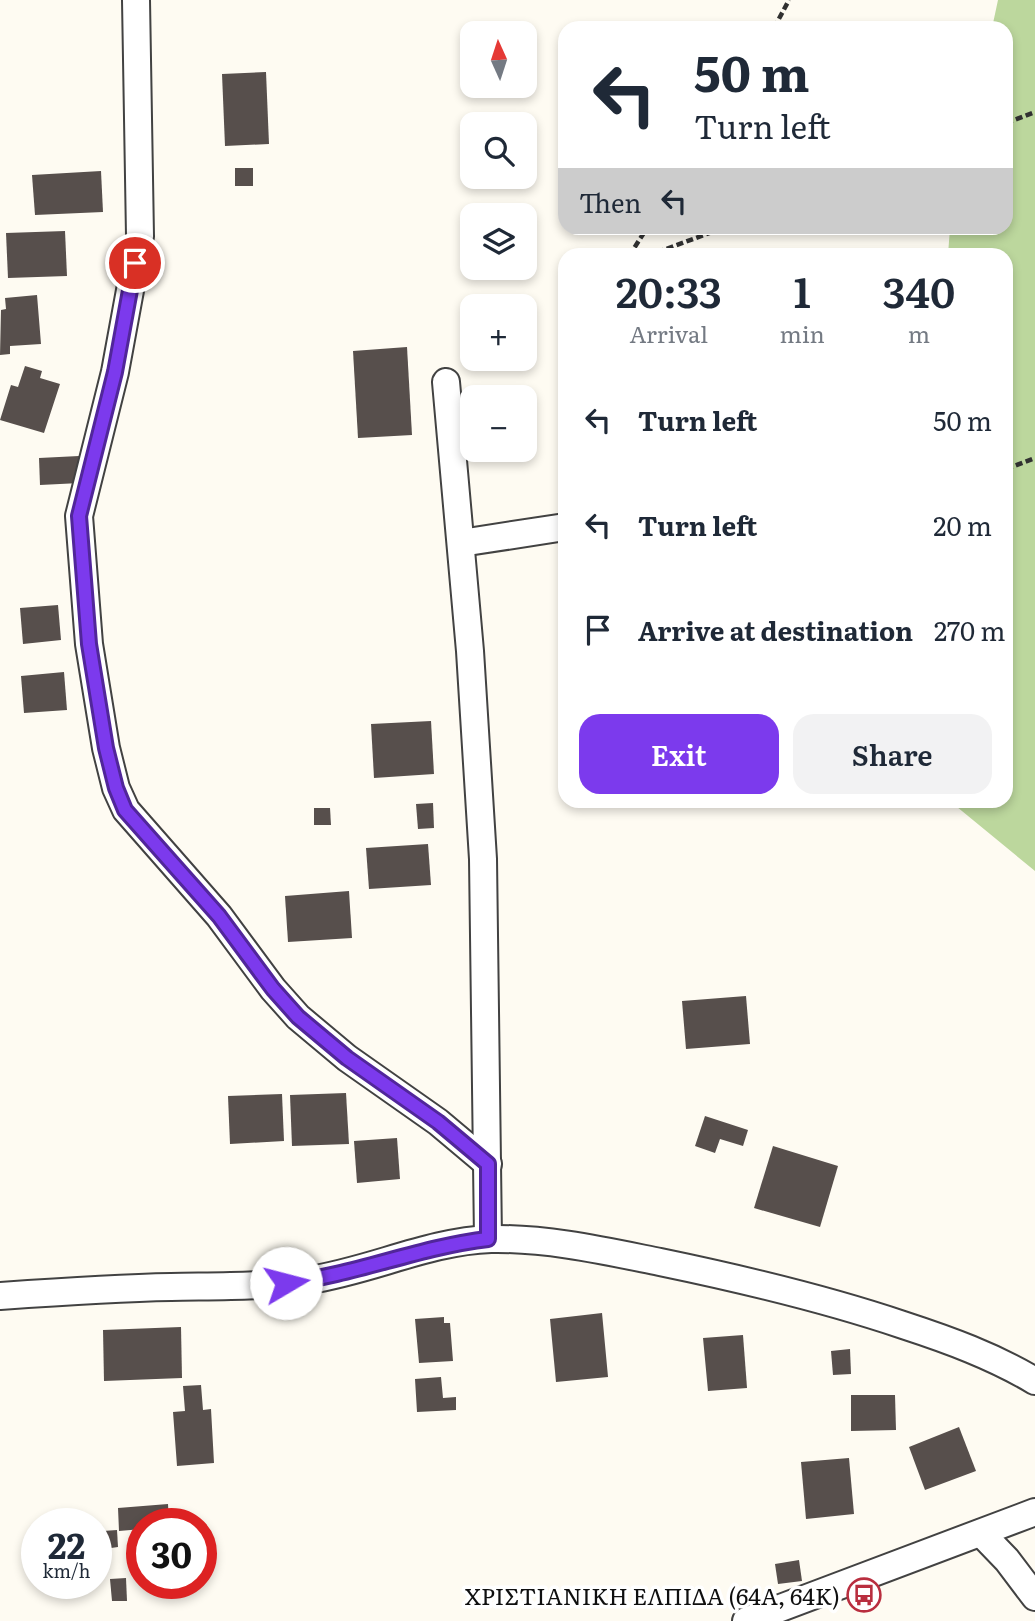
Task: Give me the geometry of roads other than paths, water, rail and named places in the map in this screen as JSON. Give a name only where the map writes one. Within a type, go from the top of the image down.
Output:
[{"type":"street","points":[[136,0],[140,236],[115,372],[79,516],[89,644],[106,748],[116,788],[125,810],[211,906],[245,948],[273,989],[298,1017],[347,1058],[438,1122],[488,1164]]},
{"type":"street","points":[[446,382],[461,543],[483,859],[488,1239]]},
{"type":"street","points":[[461,543],[558,528]]},
{"type":"street","points":[[0,1296],[309,1280],[447,1245],[488,1239],[534,1241],[603,1251],[814,1297],[938,1336],[976,1351],[1035,1381]]},
{"type":"street","points":[[746,1621],[1035,1512]]},
{"type":"street","points":[[981,1533],[1007,1560],[1035,1597]]},
{"type":"place","name":"ΧΡΙΣΤΙΑΝΙΚΗ ΕΛΠΙΔΑ (64Α, 64Κ)","points":[[864,1595]]}]
